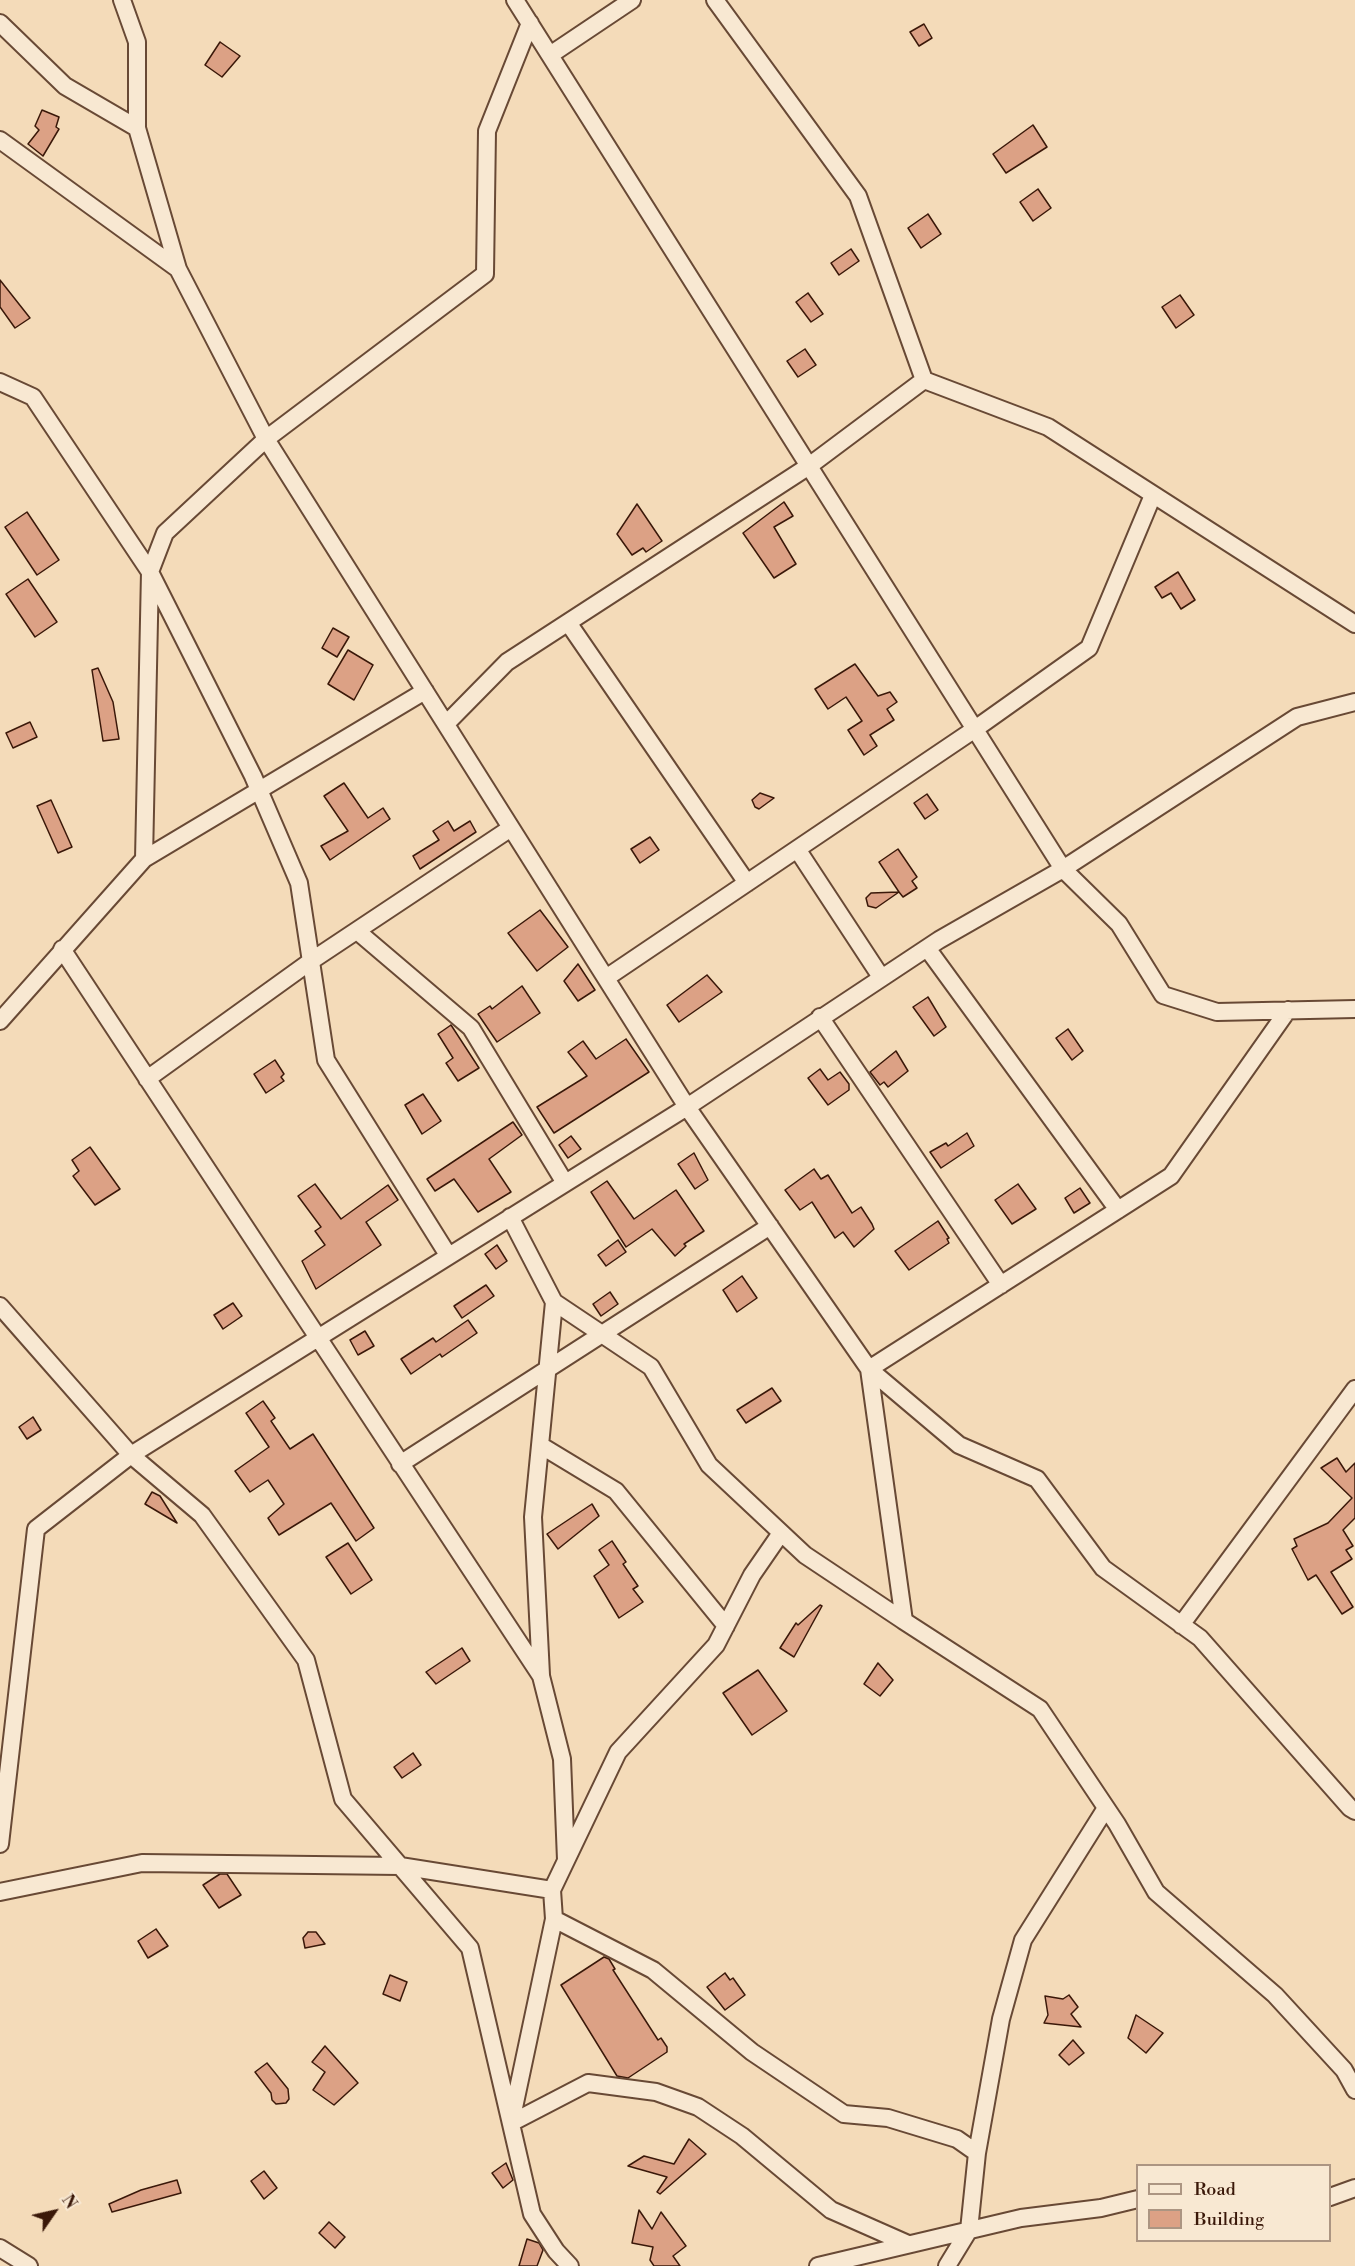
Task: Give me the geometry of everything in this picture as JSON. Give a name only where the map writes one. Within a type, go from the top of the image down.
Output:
[{"type":"street","points":[[122,0],[137,42],[137,128],[178,269],[266,439],[687,1107],[868,1369],[959,1445],[1037,1479],[1103,1568],[1200,1638],[1355,1810]]},
{"type":"street","points":[[515,0],[1063,869],[1119,924],[1163,995],[1217,1012],[1355,1009]]},
{"type":"street","points":[[550,55],[632,0]]},
{"type":"street","points":[[715,0],[858,196],[924,380],[1048,427],[1355,624]]},
{"type":"street","points":[[0,23],[65,86],[137,128]]},
{"type":"street","points":[[144,859],[150,572],[165,533],[266,439],[485,274],[487,131],[530,23]]},
{"type":"street","points":[[0,140],[178,269]]},
{"type":"street","points":[[446,724],[507,662],[569,624],[809,466],[924,380]]},
{"type":"street","points":[[0,382],[33,397],[150,572],[259,790],[299,883],[326,1060],[448,1255]]},
{"type":"street","points":[[606,978],[975,729],[1089,648],[1153,495]]},
{"type":"street","points":[[569,624],[747,883]]},
{"type":"street","points":[[0,1021],[144,859],[425,691]]},
{"type":"street","points":[[0,1844],[36,1529],[131,1455],[316,1337],[687,1107],[927,948],[1063,869],[1297,717],[1355,702]]},
{"type":"street","points":[[147,1079],[311,961],[511,828]]},
{"type":"street","points":[[797,849],[881,977]]},
{"type":"street","points":[[357,931],[471,1028],[565,1182]]},
{"type":"street","points":[[927,948],[1118,1210]]},
{"type":"street","points":[[62,949],[541,1676]]},
{"type":"street","points":[[868,1369],[1172,1176],[1288,1010]]},
{"type":"street","points":[[820,1017],[1000,1285]]},
{"type":"street","points":[[510,1217],[554,1302],[651,1367],[709,1465],[805,1555],[1040,1709],[1106,1808],[1156,1892],[1275,1995],[1344,2070],[1355,2090]]},
{"type":"street","points":[[400,1464],[770,1226]]},
{"type":"street","points":[[554,1302],[533,1518],[541,1676],[562,1759],[566,1860]]},
{"type":"street","points":[[0,1306],[131,1455],[202,1515],[306,1660],[343,1799],[470,1948],[532,2214],[556,2251],[570,2266]]},
{"type":"street","points":[[868,1369],[904,1621]]},
{"type":"street","points":[[1181,1624],[1355,1389]]},
{"type":"street","points":[[540,1445],[616,1491],[726,1626]]},
{"type":"street","points":[[511,2123],[554,1919],[552,1890],[618,1752],[717,1645],[752,1575],[782,1533]]},
{"type":"street","points":[[947,2266],[969,2230],[977,2153],[1001,2019],[1023,1940],[1106,1808]]},
{"type":"street","points":[[0,1892],[142,1863],[400,1866],[552,1890]]},
{"type":"street","points":[[554,1919],[653,1970],[752,2052],[844,2114],[888,2118],[957,2139],[977,2153]]},
{"type":"street","points":[[511,2123],[588,2084],[656,2092],[698,2107],[742,2136],[831,2210],[908,2244]]},
{"type":"street","points":[[1331,2196],[1355,2188]]},
{"type":"street","points":[[818,2266],[1021,2218],[1101,2208],[1136,2199]]},
{"type":"street","points":[[0,2248],[29,2266]]},
{"type":"building","points":[[924,24],[932,38],[919,46],[910,32]]},
{"type":"building","points":[[220,42],[240,56],[222,77],[205,65]]},
{"type":"building","points":[[42,110],[59,117],[56,127],[59,129],[43,156],[28,144],[39,130],[35,126]]},
{"type":"building","points":[[1033,125],[1047,147],[1006,173],[993,154]]},
{"type":"building","points":[[1038,189],[1051,208],[1033,221],[1020,202]]},
{"type":"building","points":[[928,214],[941,234],[921,248],[908,228]]},
{"type":"building","points":[[851,249],[859,261],[839,275],[831,263]]},
{"type":"building","points":[[0,280],[30,318],[15,328],[0,307]]},
{"type":"building","points":[[808,293],[823,314],[811,322],[796,302]]},
{"type":"building","points":[[1180,295],[1194,315],[1176,328],[1162,307]]},
{"type":"building","points":[[805,349],[816,365],[798,377],[787,361]]},
{"type":"building","points":[[784,502],[793,516],[774,527],[796,564],[774,578],[743,533]]},
{"type":"building","points":[[637,504],[662,541],[646,552],[643,548],[632,555],[617,534]]},
{"type":"building","points":[[27,512],[59,560],[37,575],[5,527]]},
{"type":"building","points":[[1178,572],[1195,600],[1181,609],[1171,593],[1162,598],[1155,587]]},
{"type":"building","points":[[28,579],[57,622],[35,637],[6,594]]},
{"type":"building","points":[[333,628],[349,637],[337,657],[322,648]]},
{"type":"building","points":[[348,650],[373,665],[354,700],[328,684]]},
{"type":"building","points":[[855,664],[878,696],[890,692],[897,702],[887,709],[894,720],[870,735],[877,746],[864,755],[848,730],[862,721],[846,697],[828,709],[815,689]]},
{"type":"building","points":[[98,668],[113,702],[119,739],[103,741],[92,670]]},
{"type":"building","points":[[30,722],[37,737],[13,748],[6,733]]},
{"type":"building","points":[[344,783],[368,818],[383,808],[390,819],[330,860],[321,846],[348,831],[324,796]]},
{"type":"building","points":[[760,793],[774,798],[759,809],[755,807],[752,800]]},
{"type":"building","points":[[927,794],[938,810],[925,819],[914,803]]},
{"type":"building","points":[[51,800],[72,847],[58,853],[37,806]]},
{"type":"building","points":[[448,821],[454,831],[470,821],[476,832],[420,869],[413,856],[439,840],[433,831]]},
{"type":"building","points":[[650,837],[659,850],[640,863],[631,849]]},
{"type":"building","points":[[898,849],[917,877],[912,881],[917,888],[903,897],[879,862]]},
{"type":"building","points":[[899,892],[876,908],[868,906],[866,898],[871,893]]},
{"type":"building","points":[[540,910],[568,947],[537,971],[508,933]]},
{"type":"building","points":[[578,964],[595,990],[578,1001],[564,981]]},
{"type":"building","points":[[707,975],[722,992],[679,1022],[667,1005]]},
{"type":"building","points":[[522,986],[540,1013],[497,1042],[478,1014],[490,1006],[492,1009]]},
{"type":"building","points":[[928,997],[946,1027],[934,1036],[913,1007]]},
{"type":"building","points":[[451,1025],[479,1068],[458,1081],[446,1063],[453,1058],[438,1034]]},
{"type":"building","points":[[1068,1029],[1083,1051],[1072,1060],[1056,1038]]},
{"type":"building","points":[[626,1039],[649,1072],[554,1133],[537,1107],[587,1076],[568,1052],[583,1041],[596,1059]]},
{"type":"building","points":[[896,1051],[908,1071],[888,1087],[884,1082],[880,1085],[870,1072]]},
{"type":"building","points":[[275,1060],[284,1074],[281,1077],[284,1081],[266,1093],[254,1074]]},
{"type":"building","points":[[820,1069],[828,1080],[840,1072],[849,1084],[849,1090],[828,1105],[808,1078]]},
{"type":"building","points":[[423,1094],[441,1121],[422,1134],[405,1105]]},
{"type":"building","points":[[513,1122],[522,1135],[489,1159],[511,1192],[478,1212],[454,1179],[435,1191],[427,1179]]},
{"type":"building","points":[[967,1133],[974,1146],[941,1168],[930,1152],[946,1143],[948,1146]]},
{"type":"building","points":[[571,1136],[581,1149],[568,1158],[559,1145]]},
{"type":"building","points":[[90,1147],[120,1189],[95,1205],[73,1176],[79,1171],[72,1160]]},
{"type":"building","points":[[694,1153],[708,1180],[695,1189],[678,1164]]},
{"type":"building","points":[[814,1169],[821,1179],[828,1175],[852,1213],[861,1207],[872,1224],[874,1229],[854,1247],[843,1232],[835,1238],[812,1202],[800,1210],[785,1190]]},
{"type":"building","points":[[607,1181],[634,1219],[676,1190],[704,1231],[684,1244],[686,1246],[675,1256],[652,1229],[626,1247],[591,1192]]},
{"type":"building","points":[[315,1184],[341,1219],[388,1185],[398,1200],[366,1222],[381,1245],[316,1289],[302,1261],[325,1245],[315,1231],[321,1227],[298,1196]]},
{"type":"building","points":[[1018,1184],[1036,1209],[1012,1224],[995,1200]]},
{"type":"building","points":[[1080,1188],[1090,1203],[1074,1213],[1065,1198]]},
{"type":"building","points":[[938,1221],[949,1238],[947,1239],[949,1243],[909,1270],[895,1251]]},
{"type":"building","points":[[618,1240],[626,1252],[606,1266],[598,1255]]},
{"type":"building","points":[[497,1245],[507,1261],[496,1269],[485,1254]]},
{"type":"building","points":[[742,1276],[757,1298],[737,1312],[723,1290]]},
{"type":"building","points":[[486,1285],[494,1296],[462,1318],[454,1306]]},
{"type":"building","points":[[610,1292],[618,1304],[601,1316],[593,1304]]},
{"type":"building","points":[[233,1303],[242,1316],[223,1329],[214,1315]]},
{"type":"building","points":[[468,1320],[477,1333],[442,1357],[440,1354],[411,1374],[401,1359],[433,1338],[436,1342]]},
{"type":"building","points":[[365,1331],[374,1346],[358,1355],[350,1340]]},
{"type":"building","points":[[772,1388],[781,1401],[746,1423],[737,1410]]},
{"type":"building","points":[[263,1401],[275,1418],[271,1421],[290,1449],[313,1434],[374,1528],[356,1541],[331,1503],[279,1535],[268,1518],[284,1504],[268,1480],[250,1492],[235,1471],[269,1447],[246,1413]]},
{"type":"building","points":[[33,1417],[41,1430],[27,1439],[19,1427]]},
{"type":"building","points":[[1337,1458],[1346,1472],[1355,1463],[1355,1518],[1343,1530],[1353,1546],[1346,1550],[1352,1559],[1331,1572],[1353,1607],[1342,1614],[1316,1575],[1308,1580],[1292,1549],[1297,1546],[1294,1539],[1328,1523],[1352,1498],[1321,1468]]},
{"type":"building","points":[[152,1492],[160,1496],[177,1523],[145,1504]]},
{"type":"building","points":[[592,1504],[599,1516],[558,1549],[547,1534]]},
{"type":"building","points":[[612,1541],[626,1562],[623,1564],[638,1586],[633,1589],[643,1602],[619,1618],[594,1576],[609,1565],[599,1550]]},
{"type":"building","points":[[348,1543],[372,1580],[351,1594],[326,1557]]},
{"type":"building","points":[[820,1605],[822,1606],[794,1657],[780,1648],[796,1623],[798,1625]]},
{"type":"building","points":[[462,1648],[470,1661],[436,1684],[426,1672]]},
{"type":"building","points":[[878,1663],[893,1680],[880,1696],[864,1684]]},
{"type":"building","points":[[758,1670],[787,1711],[752,1735],[723,1693]]},
{"type":"building","points":[[413,1753],[421,1765],[402,1778],[394,1767]]},
{"type":"building","points":[[220,1874],[227,1874],[241,1895],[219,1908],[203,1885]]},
{"type":"building","points":[[156,1929],[168,1946],[148,1958],[138,1941]]},
{"type":"building","points":[[308,1932],[316,1932],[325,1944],[305,1948],[303,1938]]},
{"type":"building","points":[[604,1957],[609,1959],[615,1969],[613,1970],[658,2040],[661,2038],[667,2047],[667,2052],[628,2078],[617,2076],[561,1985]]},
{"type":"building","points":[[725,1973],[730,1980],[733,1978],[745,1995],[725,2010],[707,1987]]},
{"type":"building","points":[[390,1975],[407,1982],[400,2001],[383,1994]]},
{"type":"building","points":[[1069,1995],[1078,2007],[1071,2014],[1081,2027],[1044,2023],[1048,2015],[1045,1996],[1063,1999]]},
{"type":"building","points":[[1136,2015],[1163,2033],[1146,2053],[1128,2038]]},
{"type":"building","points":[[1073,2040],[1084,2053],[1069,2065],[1059,2055]]},
{"type":"building","points":[[325,2046],[358,2083],[334,2105],[313,2090],[325,2072],[312,2062]]},
{"type":"building","points":[[267,2063],[288,2089],[289,2099],[286,2103],[276,2104],[272,2100],[271,2093],[255,2072]]},
{"type":"building","points":[[689,2139],[706,2154],[660,2194],[657,2192],[667,2177],[628,2166],[644,2156],[674,2164]]},
{"type":"building","points":[[506,2163],[513,2180],[503,2188],[492,2173]]},
{"type":"building","points":[[264,2171],[277,2188],[264,2199],[251,2181]]},
{"type":"building","points":[[177,2180],[181,2193],[112,2212],[109,2204],[141,2190]]},
{"type":"building","points":[[639,2210],[652,2229],[661,2212],[686,2246],[673,2256],[680,2266],[654,2266],[650,2260],[653,2247],[632,2243]]},
{"type":"building","points":[[329,2222],[345,2237],[335,2248],[319,2233]]},
{"type":"building","points":[[527,2239],[539,2243],[543,2250],[537,2266],[519,2266]]}]
